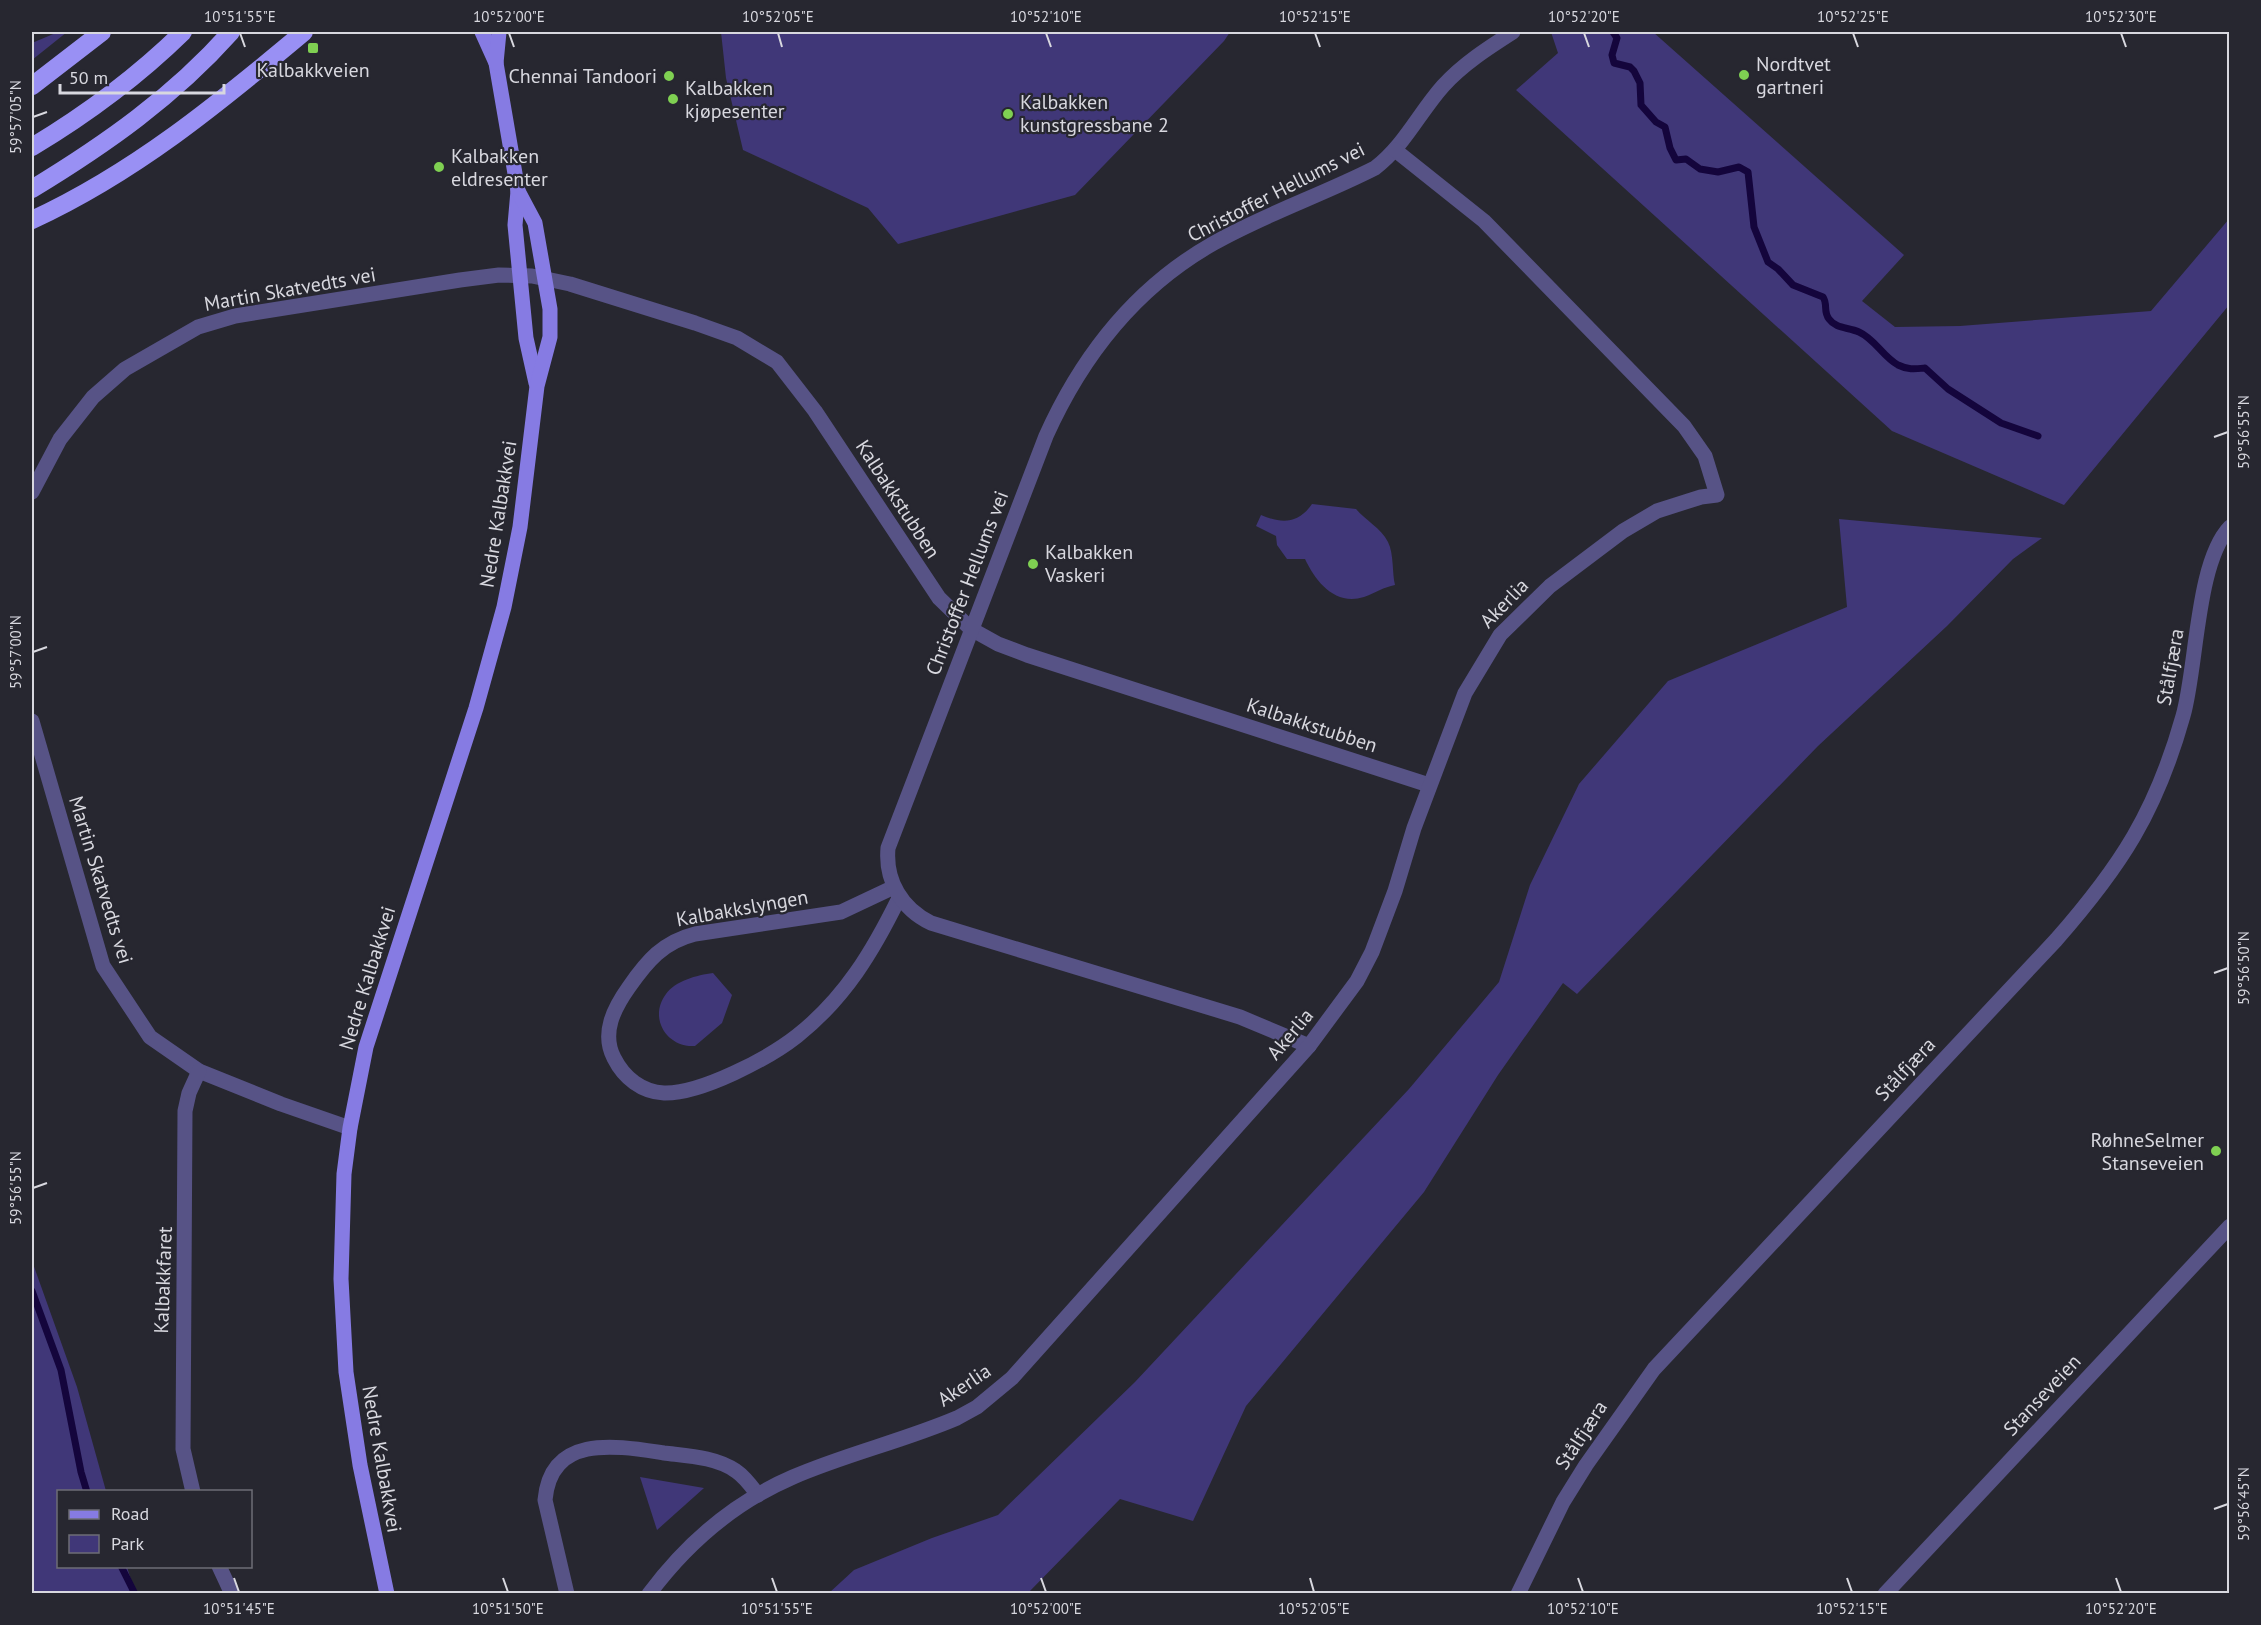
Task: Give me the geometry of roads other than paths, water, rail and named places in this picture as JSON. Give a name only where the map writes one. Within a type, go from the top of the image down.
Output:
[{"type":"highway","points":[[32,86],[102,32]]},
{"type":"highway","points":[[32,147],[92,109],[128,82],[183,32]]},
{"type":"highway","points":[[32,189],[113,138],[152,109],[185,80],[231,32]]},
{"type":"highway","points":[[32,220],[103,183],[158,148],[222,101],[304,32]]},
{"type":"main road","name":"Nedre Kalbakkvei","points":[[482,32],[496,63],[518,191],[515,225],[526,338],[537,386]]},
{"type":"main road","name":"Nedre Kalbakkvei","points":[[496,63],[499,32]]},
{"type":"main road","name":"Nedre Kalbakkvei","points":[[387,1593],[360,1465],[346,1372],[342,1320],[341,1230],[350,1128],[366,1047],[376,1012],[476,708],[504,607],[527,483],[537,386],[550,337],[546,279],[535,223],[518,191]]},
{"type":"street","points":[[1395,150],[1453,76],[1466,64],[1513,32]]},
{"type":"street","name":"Christoffer Hellums vei","points":[[897,892],[887,857],[891,836],[1046,436],[1062,401],[1091,355],[1128,308],[1174,269],[1213,244],[1375,168],[1395,150],[1484,221],[1684,426],[1705,456],[1717,495]]},
{"type":"street","name":"Kalbakkstubben","points":[[521,275],[546,279],[706,327],[744,342],[777,362],[819,418],[939,598],[971,629],[1027,655],[1429,785]]},
{"type":"street","name":"Martin Skatvedts vei","points":[[32,492],[60,439],[93,397],[125,369],[198,327],[235,316],[460,280],[521,275]]},
{"type":"street","name":"Akerlia","points":[[649,1593],[691,1545],[735,1509],[759,1495],[812,1470],[947,1422],[977,1407],[995,1393],[1309,1046],[1342,1004],[1372,952],[1429,785],[1472,679],[1487,653],[1513,620],[1577,565],[1643,518],[1679,503],[1717,495]]},
{"type":"street","name":"Stålfjæra","points":[[1518,1593],[1563,1502],[1586,1465],[1654,1369],[2056,940],[2116,867],[2146,815],[2176,738],[2190,684],[2208,576],[2219,544],[2229,527]]},
{"type":"street","name":"Martin Skatvedts vei","points":[[32,722],[102,966],[150,1037],[199,1071],[288,1107],[350,1128]]},
{"type":"street","points":[[897,892],[917,916],[945,928],[1239,1017],[1309,1046]]},
{"type":"street","name":"Kalbakkslyngen","points":[[897,892],[874,949],[852,983],[817,1019],[767,1056],[729,1075],[666,1093],[638,1085],[622,1072],[608,1038],[614,1012],[650,958],[665,946],[694,934],[841,912],[897,892]]},
{"type":"street","name":"Kalbakkfaret","points":[[193,1490],[183,1449],[182,1328],[187,1227],[186,1111],[189,1093],[199,1071]]},
{"type":"street","name":"Stanseveien","points":[[1885,1593],[2229,1226]]},
{"type":"street","points":[[567,1593],[545,1500],[548,1484],[555,1471],[577,1452],[602,1446],[701,1458],[736,1471],[759,1495]]},
{"type":"street","points":[[220,1568],[232,1593]]},
{"type":"waterway","points":[[1613,32],[1617,38],[1612,55],[1614,63],[1630,67],[1634,71],[1640,83],[1641,105],[1656,122],[1665,127],[1670,148],[1676,160],[1686,159],[1700,169],[1718,172],[1739,167],[1748,172],[1754,227],[1768,262],[1793,285],[1823,297],[1827,316],[1835,325],[1865,335],[1898,365],[1915,369],[1925,368],[1948,389],[2001,423],[2038,436]]},
{"type":"waterway","points":[[32,1291],[61,1370],[86,1490]]},
{"type":"waterway","points":[[122,1568],[135,1594]]},
{"type":"place","name":"Kalbakkveien","points":[[313,48]]},
{"type":"place","name":"Nordtvet gartneri","points":[[1744,75]]},
{"type":"place","name":"Chennai Tandoori","points":[[669,76]]},
{"type":"place","name":"Kalbakken kjøpesenter","points":[[673,99]]},
{"type":"place","name":"Kalbakken kunstgressbane 2","points":[[1008,114]]},
{"type":"place","name":"Kalbakken eldresenter","points":[[439,167]]},
{"type":"place","name":"Kalbakken Vaskeri","points":[[1033,564]]},
{"type":"place","name":"RøhneSelmer Stanseveien","points":[[2216,1151]]}]
